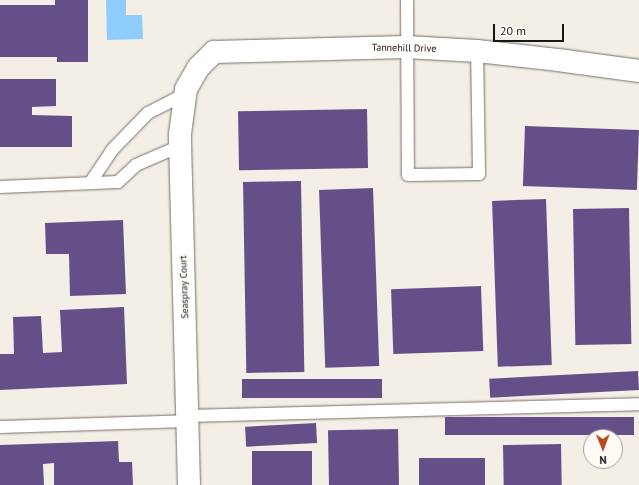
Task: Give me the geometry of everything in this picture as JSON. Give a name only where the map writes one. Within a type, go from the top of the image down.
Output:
[{"type":"street","name":"Tannehill Drive","points":[[186,92],[198,68],[214,52],[406,47],[477,51],[558,60],[639,72]]},
{"type":"street","name":"Seaspray Court","points":[[186,92],[180,146],[189,485]]},
{"type":"lane","points":[[407,0],[406,47],[408,175],[479,174],[477,51]]},
{"type":"lane","points":[[90,183],[98,168],[112,150],[148,113],[186,92]]},
{"type":"lane","points":[[0,187],[118,182],[136,165],[180,146]]},
{"type":"lane","points":[[98,168],[109,183]]},
{"type":"lane","points":[[0,427],[187,419],[639,404]]},
{"type":"water","points":[[106,0],[126,0],[126,15],[142,15],[143,39],[107,40]]},
{"type":"building","points":[[55,0],[88,0],[88,62],[57,62],[57,57],[0,57],[0,5],[55,5]]},
{"type":"building","points":[[0,79],[56,79],[56,106],[32,107],[32,115],[72,116],[72,147],[0,147]]},
{"type":"building","points":[[367,109],[368,168],[239,170],[238,111]]},
{"type":"building","points":[[525,126],[639,130],[637,190],[523,186]]},
{"type":"building","points":[[301,181],[304,372],[246,373],[243,182]]},
{"type":"building","points":[[373,188],[379,366],[325,368],[319,190]]},
{"type":"building","points":[[546,199],[552,365],[498,367],[492,201]]},
{"type":"building","points":[[629,208],[631,344],[575,345],[573,209]]},
{"type":"building","points":[[123,220],[126,294],[70,296],[69,254],[46,254],[45,223]]},
{"type":"building","points":[[481,286],[483,351],[393,354],[391,289]]},
{"type":"building","points":[[124,307],[127,384],[0,390],[0,354],[14,354],[13,317],[41,316],[43,353],[62,352],[60,310]]},
{"type":"building","points":[[638,371],[639,390],[490,398],[489,379]]},
{"type":"building","points":[[242,379],[382,379],[382,398],[242,398]]},
{"type":"building","points":[[445,417],[634,417],[634,435],[623,435],[623,429],[583,429],[583,435],[445,435]]},
{"type":"building","points":[[316,423],[317,443],[246,447],[245,427]]},
{"type":"building","points":[[398,429],[399,485],[329,485],[328,430]]},
{"type":"building","points":[[118,441],[119,462],[132,462],[133,485],[54,485],[54,463],[43,464],[44,485],[0,485],[0,445]]},
{"type":"building","points":[[561,444],[562,485],[504,485],[503,445]]},
{"type":"building","points":[[252,451],[312,451],[312,485],[252,485]]},
{"type":"building","points":[[419,458],[485,458],[485,485],[419,485]]}]
